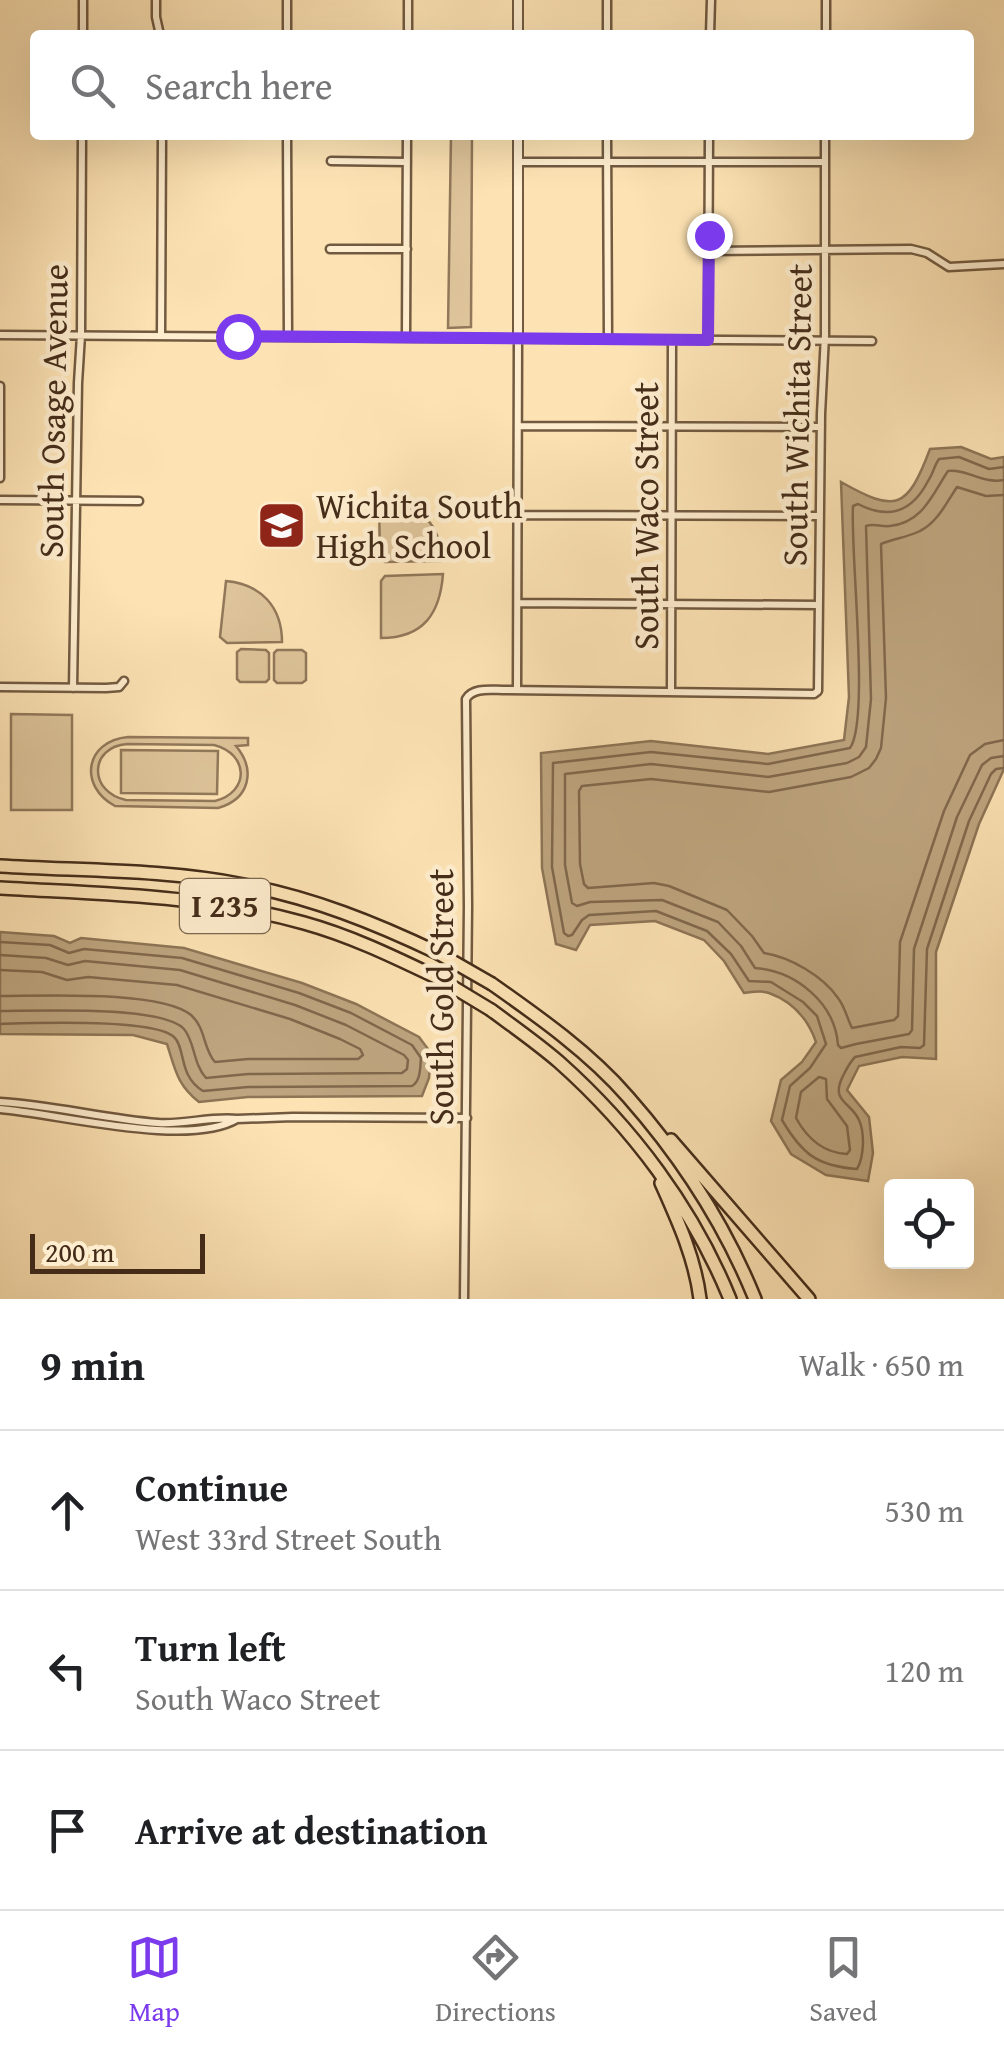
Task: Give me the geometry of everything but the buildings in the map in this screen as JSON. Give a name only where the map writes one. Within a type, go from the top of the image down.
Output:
[{"type":"highway","name":"I 235","points":[[0,864],[243,884],[374,922],[492,984],[548,1024],[639,1110],[693,1180],[738,1258],[755,1299]]},
{"type":"highway","name":"I 235","points":[[0,888],[208,902],[279,916],[360,941],[438,978],[491,1010],[556,1059],[617,1119],[670,1186],[730,1299]]},
{"type":"highway","points":[[0,896],[49,891]]},
{"type":"highway","points":[[639,1110],[670,1139],[808,1299]]},
{"type":"highway","points":[[644,1154],[683,1231],[700,1299]]},
{"type":"street","points":[[83,0],[83,30]]},
{"type":"street","points":[[156,0],[159,30]]},
{"type":"street","points":[[287,0],[287,30]]},
{"type":"street","points":[[408,0],[408,30]]},
{"type":"street","points":[[518,0],[518,30]]},
{"type":"street","points":[[607,0],[607,30]]},
{"type":"street","points":[[710,0],[710,30]]},
{"type":"street","points":[[826,0],[826,30]]},
{"type":"street","name":"South Osage Avenue","points":[[73,688],[82,140]]},
{"type":"street","points":[[161,336],[162,140]]},
{"type":"street","points":[[287,140],[288,336]]},
{"type":"street","points":[[406,338],[407,140]]},
{"type":"street","points":[[518,140],[516,690],[671,692]]},
{"type":"street","points":[[607,140],[608,339]]},
{"type":"street","points":[[708,340],[710,140]]},
{"type":"street","name":"South Wichita Street","points":[[671,692],[814,694],[818,687],[826,140]]},
{"type":"street","points":[[331,161],[406,162]]},
{"type":"street","points":[[518,162],[825,162]]},
{"type":"street","points":[[330,248],[406,249]]},
{"type":"street","points":[[708,250],[913,249],[927,253],[944,266],[1004,264]]},
{"type":"street","points":[[0,335],[872,342]]},
{"type":"street","name":"South Waco Street","points":[[671,692],[672,340]]},
{"type":"street","points":[[0,386],[0,478]]},
{"type":"street","points":[[518,426],[821,428]]},
{"type":"street","points":[[0,500],[139,501]]},
{"type":"street","points":[[518,515],[820,516]]},
{"type":"street","points":[[518,604],[819,605]]},
{"type":"street","points":[[0,688],[119,687],[124,681]]},
{"type":"street","name":"South Gold Street","points":[[464,1299],[467,696],[475,691],[516,690]]},
{"type":"street","points":[[0,1102],[152,1122],[292,1116],[467,1118]]},
{"type":"street","points":[[0,1109],[165,1130],[204,1129],[237,1119]]},
{"type":"shaded area","points":[[451,140],[472,140],[471,327],[448,328]]},
{"type":"shaded area","points":[[379,502],[409,508],[427,519],[437,536],[441,561],[385,562],[380,558]]},
{"type":"shaded area","points":[[443,574],[438,600],[427,621],[408,633],[381,638],[381,581],[385,576]]},
{"type":"shaded area","points":[[226,581],[250,587],[267,600],[278,618],[282,642],[227,643],[220,637]]},
{"type":"shaded area","points":[[241,649],[269,653],[266,682],[237,679],[237,652]]},
{"type":"shaded area","points":[[277,650],[306,653],[306,680],[274,680]]},
{"type":"shaded area","points":[[11,714],[72,715],[72,810],[11,810]]},
{"type":"shaded area","points":[[248,738],[248,745],[236,746],[246,765],[247,783],[237,798],[218,808],[115,806],[95,787],[92,776],[95,755],[114,740]],"holes":[[[214,745],[234,756],[241,773],[235,790],[215,801],[126,800],[114,795],[100,780],[100,761],[114,747]]]},
{"type":"shaded area","points":[[121,750],[218,751],[217,794],[121,793]]},
{"type":"water","points":[[961,447],[991,459],[1004,457],[1004,769],[979,824],[936,952],[936,1059],[902,1057],[859,1066],[847,1090],[869,1117],[873,1153],[868,1181],[826,1175],[791,1154],[771,1121],[781,1080],[802,1062],[816,1042],[793,1006],[766,992],[744,993],[724,961],[704,940],[655,921],[590,925],[576,950],[556,944],[542,868],[541,753],[651,741],[768,754],[844,740],[849,697],[841,482],[875,498],[898,500],[914,484],[930,449]]},
{"type":"water","points":[[0,932],[54,936],[70,943],[81,938],[184,948],[302,983],[356,1004],[419,1037],[431,1053],[429,1078],[422,1096],[248,1097],[199,1102],[181,1083],[167,1044],[133,1035],[0,1034]]},
{"type":"place","name":"Wichita South High School","points":[[281,526]]},
{"type":"route","points":[[238,336],[708,340],[709,235]]}]
